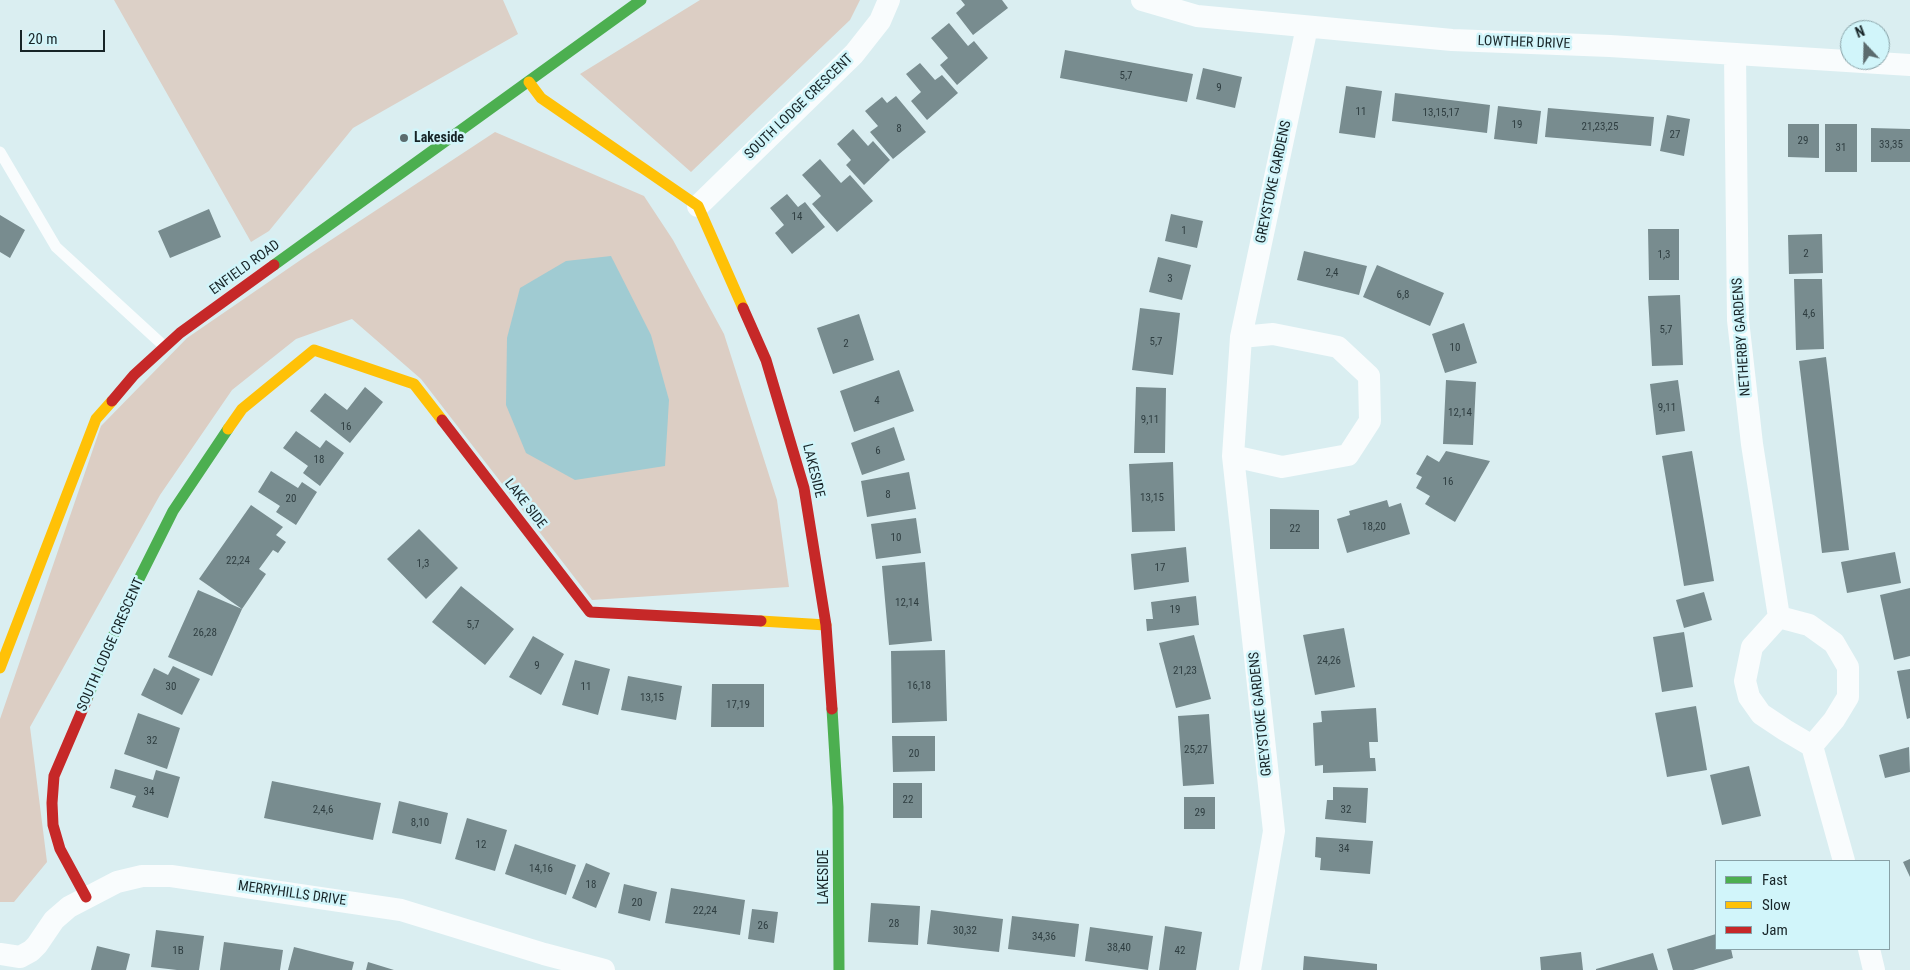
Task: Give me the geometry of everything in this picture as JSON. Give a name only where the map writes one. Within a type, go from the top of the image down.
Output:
[{"type":"street","name":"ENFIELD ROAD","points":[[0,668],[96,420],[134,375],[180,333],[641,0]]},
{"type":"street","name":"SOUTH LODGE CRESCENT","points":[[698,206],[854,54],[880,21],[889,0]]},
{"type":"street","name":"LOWTHER DRIVE","points":[[1142,0],[1197,16],[1452,40],[1610,46],[1910,66]]},
{"type":"street","name":"GREYSTOKE GARDENS","points":[[1250,970],[1274,831],[1233,456],[1241,338],[1308,27]]},
{"type":"street","name":"NETHERBY GARDENS","points":[[1735,55],[1738,320],[1752,444],[1779,617]]},
{"type":"street","points":[[529,82],[541,98],[698,206]]},
{"type":"street","name":"LAKESIDE","points":[[698,206],[766,360],[804,488],[826,625],[838,807],[839,970]]},
{"type":"street","points":[[1233,456],[1282,468],[1348,454],[1370,421],[1370,376],[1338,347],[1273,334],[1241,338]]},
{"type":"street","name":"LAKE SIDE","points":[[242,409],[314,350],[414,384],[590,612],[826,625]]},
{"type":"street","name":"SOUTH LODGE CRESCENT","points":[[86,897],[60,849],[54,825],[52,803],[54,776],[126,605],[173,511],[242,409]]},
{"type":"street","points":[[1812,746],[1834,720],[1848,696],[1848,667],[1834,643],[1809,625],[1779,617],[1752,647],[1745,681],[1749,696],[1761,714],[1812,746],[1844,860]]},
{"type":"street","name":"MERRYHILLS DRIVE","points":[[13,960],[37,945],[54,920],[68,908],[86,897],[117,882],[142,876],[171,876],[401,910],[544,954],[604,970]]},
{"type":"street","points":[[1868,950],[1874,970]]},
{"type":"lane","points":[[0,152],[56,247],[165,347]]},
{"type":"shaded area","points":[[114,0],[503,0],[518,34],[353,128],[269,231],[251,242]]},
{"type":"shaded area","points":[[700,0],[860,0],[850,20],[691,172],[580,74]]},
{"type":"shaded area","points":[[495,132],[644,196],[673,240],[724,334],[777,500],[789,587],[592,600],[421,379],[352,319],[296,339],[232,390],[160,495],[30,727],[47,862],[14,902],[0,902],[0,719],[101,426],[187,338],[302,259]]},
{"type":"water","points":[[611,256],[651,335],[669,400],[665,466],[575,480],[526,453],[506,405],[507,338],[520,288],[566,261]]},
{"type":"building","points":[[961,0],[1002,0],[1008,8],[973,35],[956,13],[965,5]]},
{"type":"building","points":[[949,23],[968,46],[974,41],[988,58],[957,85],[940,65],[948,58],[931,38]]},
{"type":"building","points":[[1065,50],[1193,74],[1187,102],[1060,78]]},
{"type":"building","points":[[920,63],[935,80],[942,75],[958,93],[927,120],[911,101],[921,92],[906,74]]},
{"type":"building","points":[[1203,68],[1242,77],[1235,108],[1196,99]]},
{"type":"building","points":[[1346,86],[1382,91],[1375,138],[1339,133]]},
{"type":"building","points":[[1395,93],[1490,105],[1487,133],[1392,121]]},
{"type":"building","points":[[896,96],[926,132],[893,159],[870,132],[878,126],[865,111],[882,97],[887,103]]},
{"type":"building","points":[[1498,106],[1541,111],[1537,144],[1494,139]]},
{"type":"building","points":[[1548,108],[1654,117],[1651,146],[1545,137]]},
{"type":"building","points":[[1667,115],[1690,119],[1684,156],[1660,151]]},
{"type":"building","points":[[1788,124],[1819,124],[1819,158],[1788,157]]},
{"type":"building","points":[[1825,124],[1857,124],[1857,172],[1825,172]]},
{"type":"building","points":[[1871,128],[1910,129],[1910,162],[1871,162]]},
{"type":"building","points":[[853,129],[868,146],[873,141],[890,160],[864,185],[846,165],[851,160],[837,144]]},
{"type":"building","points":[[820,159],[841,183],[850,175],[873,201],[837,232],[812,204],[821,196],[802,175]]},
{"type":"building","points":[[787,194],[798,207],[805,202],[825,227],[792,254],[775,233],[784,225],[770,208]]},
{"type":"building","points":[[209,209],[221,237],[170,258],[158,231]]},
{"type":"building","points":[[1171,214],[1203,221],[1197,248],[1165,241]]},
{"type":"building","points":[[0,215],[25,230],[10,258],[0,252]]},
{"type":"building","points":[[1648,229],[1679,229],[1679,280],[1649,280]]},
{"type":"building","points":[[1822,234],[1823,273],[1789,274],[1788,235]]},
{"type":"building","points":[[1304,251],[1367,266],[1359,295],[1297,280]]},
{"type":"building","points":[[1158,257],[1191,265],[1182,300],[1149,292]]},
{"type":"building","points":[[1377,265],[1444,293],[1430,326],[1363,297]]},
{"type":"building","points":[[1794,279],[1822,279],[1824,349],[1796,350]]},
{"type":"building","points":[[1680,295],[1683,365],[1652,366],[1648,296]]},
{"type":"building","points":[[1140,308],[1180,313],[1173,375],[1132,370]]},
{"type":"building","points":[[859,314],[874,360],[833,374],[817,328]]},
{"type":"building","points":[[1464,323],[1477,363],[1445,373],[1432,334]]},
{"type":"building","points":[[1826,357],[1849,550],[1822,553],[1799,361]]},
{"type":"building","points":[[899,370],[914,411],[854,432],[840,391]]},
{"type":"building","points":[[1446,380],[1476,382],[1473,445],[1443,444]]},
{"type":"building","points":[[1678,380],[1685,431],[1656,435],[1650,384]]},
{"type":"building","points":[[365,387],[383,402],[350,443],[310,411],[325,393],[347,410]]},
{"type":"building","points":[[1136,387],[1166,388],[1165,453],[1134,453]]},
{"type":"building","points":[[894,427],[905,460],[862,475],[851,443]]},
{"type":"building","points":[[296,431],[320,448],[326,440],[344,453],[320,486],[303,473],[308,466],[283,448]]},
{"type":"building","points":[[1446,451],[1490,461],[1455,522],[1425,504],[1430,496],[1416,488],[1422,477],[1416,474],[1427,455],[1439,462]]},
{"type":"building","points":[[1692,451],[1714,581],[1684,586],[1662,456]]},
{"type":"building","points":[[1173,462],[1175,531],[1132,532],[1129,464]]},
{"type":"building","points":[[271,471],[298,488],[302,482],[317,492],[296,525],[276,512],[280,506],[258,492]]},
{"type":"building","points":[[909,472],[916,509],[867,517],[861,481]]},
{"type":"building","points":[[1387,500],[1389,507],[1401,503],[1410,534],[1347,553],[1337,519],[1350,515],[1349,511]]},
{"type":"building","points":[[251,505],[283,527],[276,535],[286,542],[278,553],[273,550],[259,569],[266,574],[242,609],[199,579]]},
{"type":"building","points":[[1270,509],[1319,510],[1319,549],[1270,549]]},
{"type":"building","points":[[916,518],[921,553],[876,559],[871,524]]},
{"type":"building","points":[[419,529],[458,568],[426,599],[387,559]]},
{"type":"building","points":[[1186,547],[1189,582],[1134,590],[1131,554]]},
{"type":"building","points":[[1895,552],[1901,583],[1847,593],[1841,562]]},
{"type":"building","points":[[925,562],[932,641],[889,645],[882,566]]},
{"type":"building","points":[[461,586],[514,629],[485,665],[432,622]]},
{"type":"building","points":[[1910,588],[1910,656],[1894,660],[1880,595]]},
{"type":"building","points":[[198,590],[242,609],[212,676],[168,657]]},
{"type":"building","points":[[1704,592],[1712,620],[1684,628],[1676,600]]},
{"type":"building","points":[[1196,596],[1199,625],[1147,631],[1146,619],[1153,619],[1151,602]]},
{"type":"building","points":[[1344,628],[1355,687],[1315,695],[1303,635]]},
{"type":"building","points":[[1684,632],[1693,687],[1662,692],[1653,637]]},
{"type":"building","points":[[1194,635],[1211,699],[1176,708],[1159,643]]},
{"type":"building","points":[[533,636],[564,654],[541,695],[509,677]]},
{"type":"building","points":[[945,650],[947,721],[892,723],[891,651]]},
{"type":"building","points":[[575,660],[610,669],[598,715],[562,705]]},
{"type":"building","points":[[173,666],[200,679],[182,715],[141,695],[154,668],[168,675]]},
{"type":"building","points":[[1910,669],[1910,718],[1907,719],[1897,671]]},
{"type":"building","points":[[628,676],[682,686],[676,720],[621,710]]},
{"type":"building","points":[[712,684],[764,684],[764,727],[711,727]]},
{"type":"building","points":[[1696,706],[1707,770],[1667,777],[1655,713]]},
{"type":"building","points":[[1376,708],[1378,742],[1369,742],[1370,758],[1375,758],[1376,771],[1323,773],[1323,765],[1315,766],[1313,723],[1322,722],[1321,711]]},
{"type":"building","points":[[138,713],[180,728],[167,769],[124,754]]},
{"type":"building","points":[[1209,714],[1214,784],[1183,786],[1178,716]]},
{"type":"building","points":[[892,736],[935,736],[935,771],[893,772]]},
{"type":"building","points":[[1909,747],[1910,772],[1885,778],[1879,755]]},
{"type":"building","points":[[1749,766],[1761,816],[1722,825],[1710,775]]},
{"type":"building","points":[[115,769],[153,780],[156,770],[180,777],[168,818],[132,807],[136,796],[110,788]]},
{"type":"building","points":[[272,781],[381,803],[373,840],[264,818]]},
{"type":"building","points":[[893,783],[922,783],[922,818],[893,818]]},
{"type":"building","points":[[1333,787],[1368,788],[1366,823],[1325,819],[1327,800],[1333,800]]},
{"type":"building","points":[[1184,797],[1215,797],[1215,829],[1184,829]]},
{"type":"building","points":[[399,801],[448,813],[441,844],[392,833]]},
{"type":"building","points":[[467,818],[507,830],[495,871],[455,859]]},
{"type":"building","points":[[1316,837],[1373,841],[1370,874],[1320,870],[1321,858],[1315,857]]},
{"type":"building","points":[[515,844],[576,865],[566,895],[505,874]]},
{"type":"building","points":[[1910,859],[1910,877],[1903,862]]},
{"type":"building","points":[[586,863],[610,873],[596,908],[572,898]]},
{"type":"building","points":[[624,884],[657,892],[650,921],[618,913]]},
{"type":"building","points":[[671,888],[745,900],[740,935],[665,923]]},
{"type":"building","points":[[871,903],[920,906],[918,945],[868,942]]},
{"type":"building","points":[[752,909],[778,912],[774,943],[748,939]]},
{"type":"building","points":[[931,910],[1003,919],[999,952],[927,944]]},
{"type":"building","points":[[1012,916],[1079,924],[1075,957],[1008,949]]},
{"type":"building","points":[[1165,926],[1202,932],[1196,970],[1159,970]]},
{"type":"building","points":[[1090,927],[1153,936],[1148,970],[1085,961]]},
{"type":"building","points":[[156,930],[204,936],[199,970],[151,967]]},
{"type":"building","points":[[1715,934],[1715,950],[1731,950],[1733,958],[1693,970],[1673,970],[1667,949]]},
{"type":"building","points":[[224,942],[283,950],[280,970],[220,970]]},
{"type":"building","points":[[97,946],[130,954],[126,970],[91,970]]},
{"type":"building","points":[[294,947],[354,962],[352,970],[288,970]]},
{"type":"building","points":[[1581,952],[1583,970],[1541,970],[1540,957]]},
{"type":"building","points":[[1653,953],[1658,970],[1596,970],[1596,969]]},
{"type":"building","points":[[1304,956],[1377,964],[1377,970],[1303,970]]},
{"type":"building","points":[[368,962],[394,970],[366,970]]},
{"type":"traffic: fast","points":[[274,265],[641,0]]},
{"type":"traffic: fast","points":[[87,699],[126,605],[173,511],[228,429]]},
{"type":"traffic: fast","points":[[832,709],[838,807],[839,970]]},
{"type":"traffic: slow","points":[[529,82],[541,98],[698,206],[743,308]]},
{"type":"traffic: slow","points":[[228,429],[242,409],[314,350],[414,384],[442,420]]},
{"type":"traffic: slow","points":[[0,668],[96,419],[112,401]]},
{"type":"traffic: slow","points":[[761,621],[826,625]]},
{"type":"traffic: jam","points":[[112,401],[134,375],[180,333],[274,265]]},
{"type":"traffic: jam","points":[[743,308],[766,360],[804,488],[826,625],[832,709]]},
{"type":"traffic: jam","points":[[442,420],[590,612],[761,621]]},
{"type":"traffic: jam","points":[[86,897],[60,849],[53,825],[52,803],[54,776],[87,699]]},
{"type":"place","name":"Lakeside","points":[[404,138]]}]
